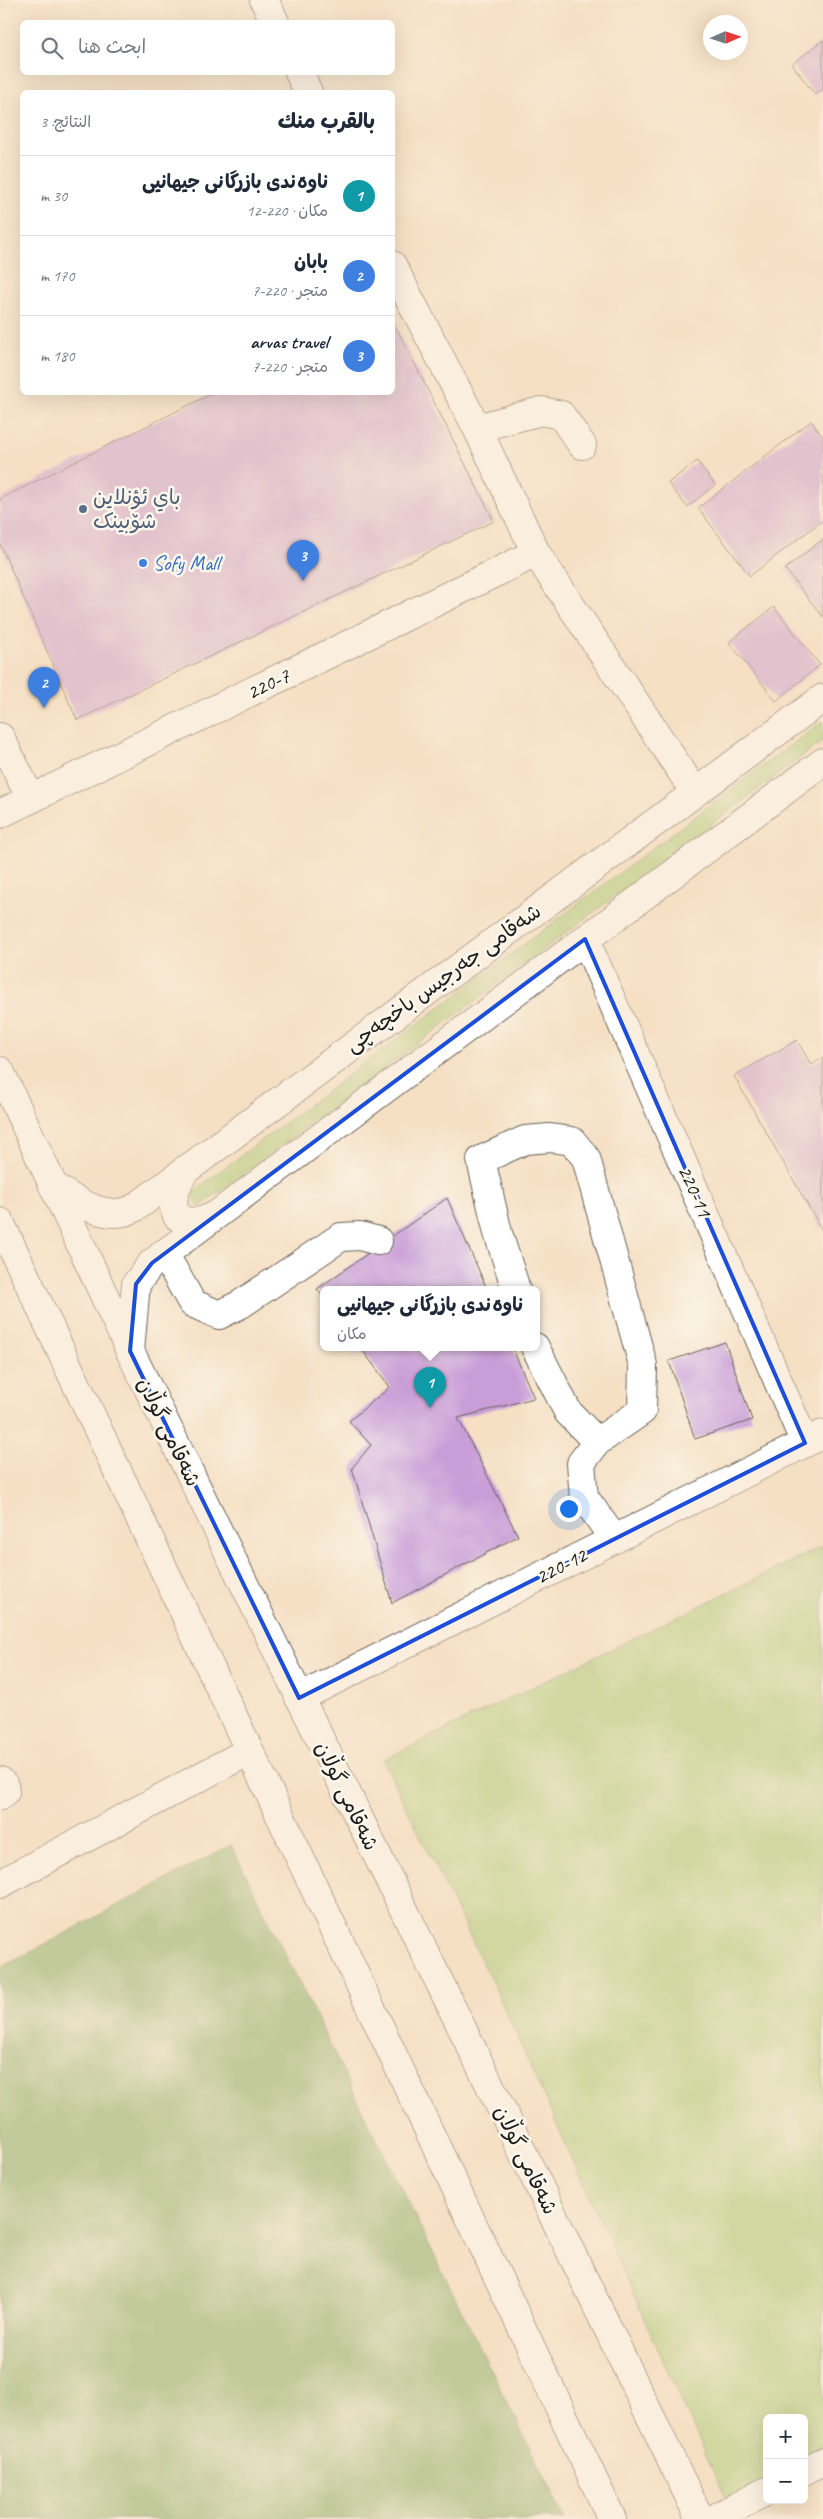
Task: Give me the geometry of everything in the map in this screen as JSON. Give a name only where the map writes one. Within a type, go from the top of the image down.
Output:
[{"type":"street","points":[[264,0],[274,20]]},
{"type":"street","points":[[300,75],[307,90]]},
{"type":"street","points":[[395,271],[477,428],[536,553],[695,792]]},
{"type":"street","points":[[477,428],[541,411],[561,416],[582,444]]},
{"type":"street","name":"220-7","points":[[0,814],[536,553]]},
{"type":"street","name":"شەقامی جەرجیس باخچەچی","points":[[53,1186],[76,1201],[94,1208],[123,1213],[136,1207],[823,698]]},
{"type":"street","points":[[0,737],[31,799]]},
{"type":"street","points":[[130,1351],[136,1284],[145,1269],[823,762]]},
{"type":"street","name":"220-11","points":[[585,939],[814,1438]]},
{"type":"street","name":"شەقامی گوڵان","points":[[0,1071],[130,1351],[506,2118],[700,2519]]},
{"type":"street","points":[[515,1286],[498,1233],[481,1160],[525,1140],[550,1138],[572,1141],[586,1158],[642,1365],[642,1411],[597,1442],[581,1463],[584,1497],[614,1539]]},
{"type":"street","points":[[186,1169],[174,1193],[173,1202],[176,1216],[185,1221],[199,1222],[217,1215]]},
{"type":"street","points":[[0,1222],[612,2519]]},
{"type":"street","points":[[164,1253],[192,1303],[219,1315],[241,1304],[341,1237],[360,1236],[378,1241]]},
{"type":"street","points":[[537,1351],[568,1412],[597,1442]]},
{"type":"street","name":"220-12","points":[[299,1698],[814,1438]]},
{"type":"street","points":[[0,1884],[249,1751]]},
{"type":"street","points":[[0,1781],[4,1785],[4,1792],[0,1796]]},
{"type":"street","points":[[808,2469],[823,2462]]},
{"type":"street","points":[[713,2519],[763,2493]]},
{"type":"highlighted area","points":[[585,939],[805,1443],[299,1698],[130,1351],[136,1284],[152,1263]]},
{"type":"green space","points":[[823,721],[823,741],[199,1207],[191,1193]]},
{"type":"green space","points":[[823,1546],[823,2467],[808,2475],[808,2414],[763,2414],[763,2499],[733,2515],[495,1988],[383,1760]]},
{"type":"green space","points":[[231,1845],[565,2519],[0,2519],[0,1968]]},
{"type":"building","points":[[823,40],[823,89],[815,95],[792,64]]},
{"type":"building","points":[[395,325],[494,521],[77,720],[0,544],[0,499],[209,395],[395,395]]},
{"type":"building","points":[[811,421],[823,437],[823,520],[750,576],[698,508]]},
{"type":"building","points":[[697,461],[715,485],[687,507],[668,483]]},
{"type":"building","points":[[823,539],[823,617],[785,569]]},
{"type":"building","points":[[774,607],[820,665],[776,701],[729,642]]},
{"type":"building","points":[[797,1040],[811,1065],[823,1058],[823,1232],[734,1076]]},
{"type":"building","points":[[447,1198],[486,1286],[321,1286]]},
{"type":"building","points":[[725,1342],[752,1420],[695,1439],[669,1361]]},
{"type":"building","points":[[363,1351],[514,1351],[534,1398],[458,1418],[518,1536],[392,1603],[352,1468],[371,1445],[349,1421],[390,1387]]},
{"type":"place","name":"باي ئؤنلاین شۆبینک","points":[[83,509]]},
{"type":"place","name":"Sofy Mall","points":[[143,563]]},
{"type":"place","name":"arvas travel","points":[[303,581]]},
{"type":"place","name":"بابان","points":[[44,708]]},
{"type":"place","name":"ناوەندی بازرگانی جیهانیی","points":[[430,1408]]}]
